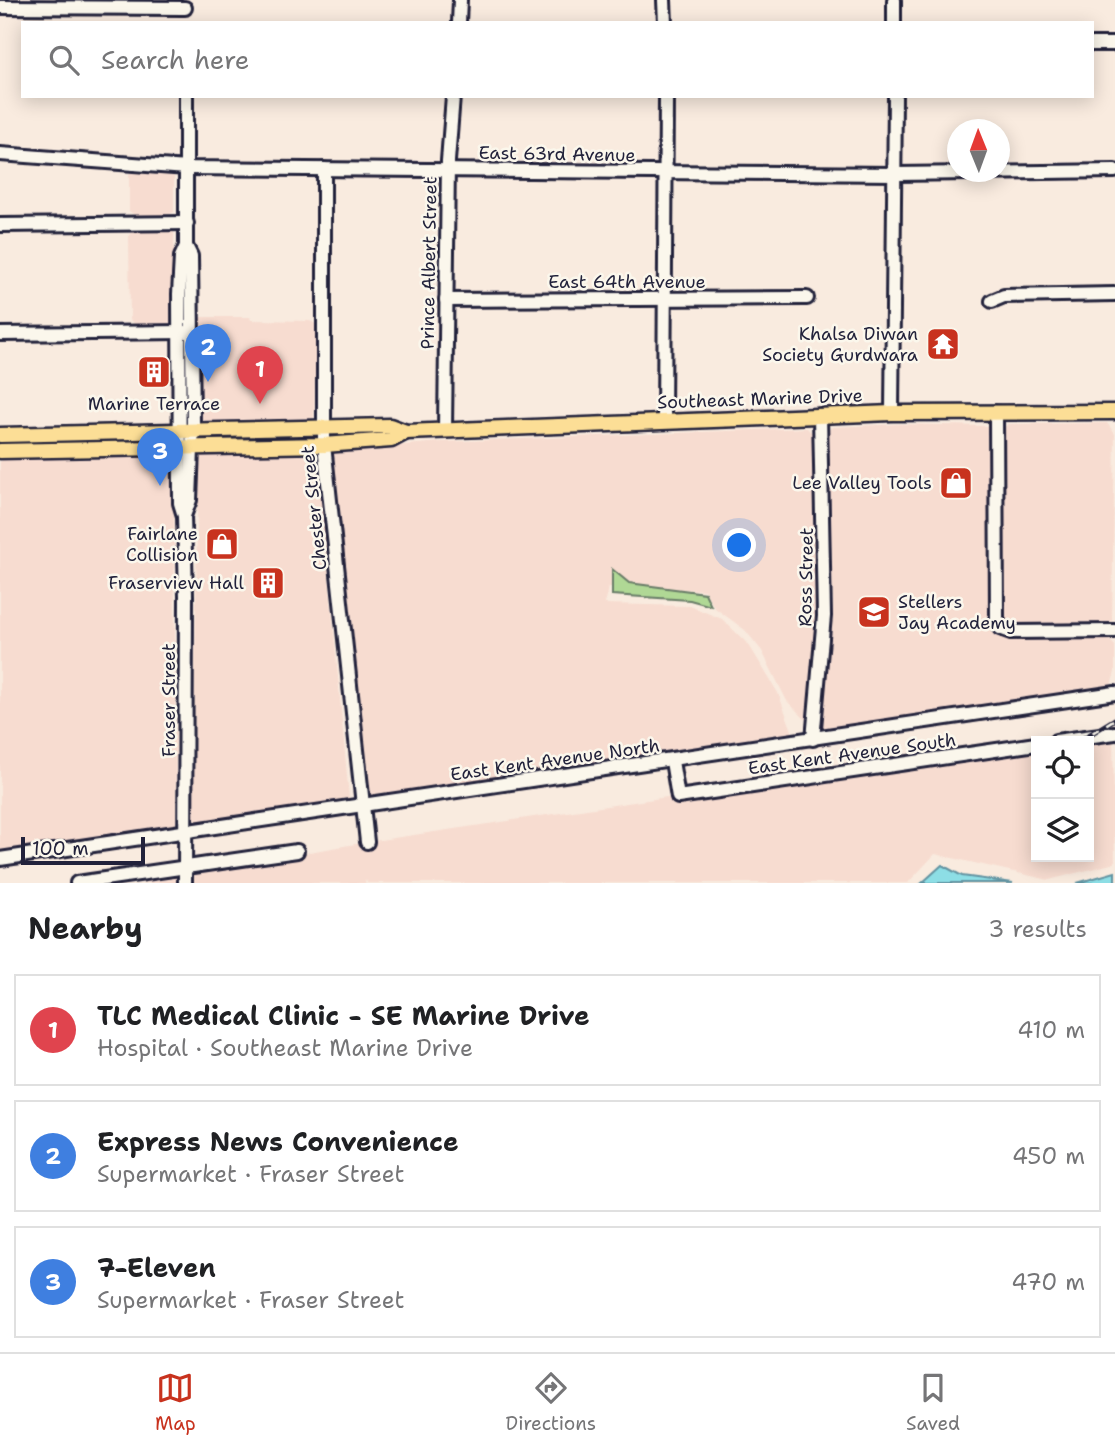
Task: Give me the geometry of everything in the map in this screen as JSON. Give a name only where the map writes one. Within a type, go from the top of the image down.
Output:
[{"type":"main road","name":"Southeast Marine Drive","points":[[0,435],[390,426],[406,432],[820,415],[1115,412]]},
{"type":"main road","name":"Southeast Marine Drive","points":[[0,451],[324,445],[391,440],[406,432]]},
{"type":"street","points":[[459,21],[460,0]]},
{"type":"street","points":[[664,0],[665,21]]},
{"type":"street","points":[[894,0],[894,21]]},
{"type":"street","points":[[0,7],[185,4]]},
{"type":"street","points":[[1094,44],[1115,44]]},
{"type":"street","name":"Fraser Street","points":[[186,98],[187,223],[186,246],[181,257],[186,332],[186,449],[190,500],[184,516],[186,883]]},
{"type":"street","name":"Prince Albert Street","points":[[445,430],[448,170],[453,98]]},
{"type":"street","points":[[664,422],[666,98]]},
{"type":"street","points":[[892,413],[895,98]]},
{"type":"street","name":"East 63rd Avenue","points":[[0,154],[187,168],[896,174],[1115,171]]},
{"type":"street","name":"Chester Street","points":[[324,169],[324,445],[361,807],[367,842]]},
{"type":"street","points":[[0,225],[187,223]]},
{"type":"street","points":[[992,301],[1004,296],[1115,294]]},
{"type":"street","name":"East 64th Avenue","points":[[446,300],[807,298]]},
{"type":"street","points":[[0,334],[186,332]]},
{"type":"street","points":[[996,412],[997,618],[1000,628],[1012,632],[1115,632]]},
{"type":"street","name":"Ross Street","points":[[813,739],[824,616],[820,415]]},
{"type":"street","name":"East Kent Avenue North","points":[[0,859],[1115,693]]},
{"type":"street","points":[[1094,736],[1115,733]]},
{"type":"street","name":"East Kent Avenue South","points":[[672,761],[678,794],[1031,745]]},
{"type":"street","points":[[77,883],[297,850]]},
{"type":"shaded area","points":[[136,170],[174,175],[174,212],[168,215],[136,216],[129,211],[129,174]]},
{"type":"shaded area","points":[[135,229],[170,229],[174,233],[175,318],[171,324],[136,325],[130,320],[129,235]]},
{"type":"shaded area","points":[[197,317],[250,317],[251,320],[310,321],[316,324],[314,420],[198,424]]},
{"type":"shaded area","points":[[1107,423],[1115,434],[1112,621],[1106,624],[1007,623],[1004,617],[1004,427],[1009,424]]},
{"type":"shaded area","points":[[900,424],[987,426],[991,628],[1006,639],[1109,639],[1115,646],[1115,672],[1110,689],[824,729],[821,722],[833,603],[827,431],[832,427]]},
{"type":"shaded area","points":[[807,428],[812,433],[818,593],[806,720],[787,701],[762,651],[745,630],[715,608],[704,590],[609,587],[605,604],[690,606],[722,619],[749,645],[778,693],[794,736],[368,797],[347,609],[333,455],[336,451],[441,442]]},
{"type":"shaded area","points":[[313,451],[318,457],[349,798],[346,801],[198,823],[193,816],[198,458],[203,455]]},
{"type":"shaded area","points":[[166,456],[174,462],[176,824],[153,830],[5,852],[0,850],[0,462],[5,458]]},
{"type":"shaded area","points":[[1113,736],[1115,863],[1049,880],[935,854],[908,883],[367,883],[366,880],[365,883],[118,883],[173,874],[177,878],[192,876],[194,872],[367,842],[741,786],[1031,748],[1031,862],[1094,862],[1094,740]]},
{"type":"green space","points":[[612,569],[629,583],[705,593],[711,606],[690,600],[612,595]]},
{"type":"water","points":[[942,865],[962,876],[1013,883],[922,883]]},
{"type":"water","points":[[1115,872],[1115,883],[1077,883]]},
{"type":"railway","points":[[1087,736],[1115,719]]},
{"type":"place","name":"Khalsa Diwan Society Gurdwara","points":[[943,344]]},
{"type":"place","name":"Marine Terrace","points":[[154,372]]},
{"type":"place","name":"Express News Convenience","points":[[208,382]]},
{"type":"place","name":"TLC Medical Clinic - SE Marine Drive","points":[[260,404]]},
{"type":"place","name":"Lee Valley Tools","points":[[956,483]]},
{"type":"place","name":"7-Eleven","points":[[160,486]]},
{"type":"place","name":"Fairlane Collision","points":[[222,544]]},
{"type":"place","name":"Fraserview Hall","points":[[268,583]]},
{"type":"place","name":"Stellers Jay Academy","points":[[874,612]]}]
